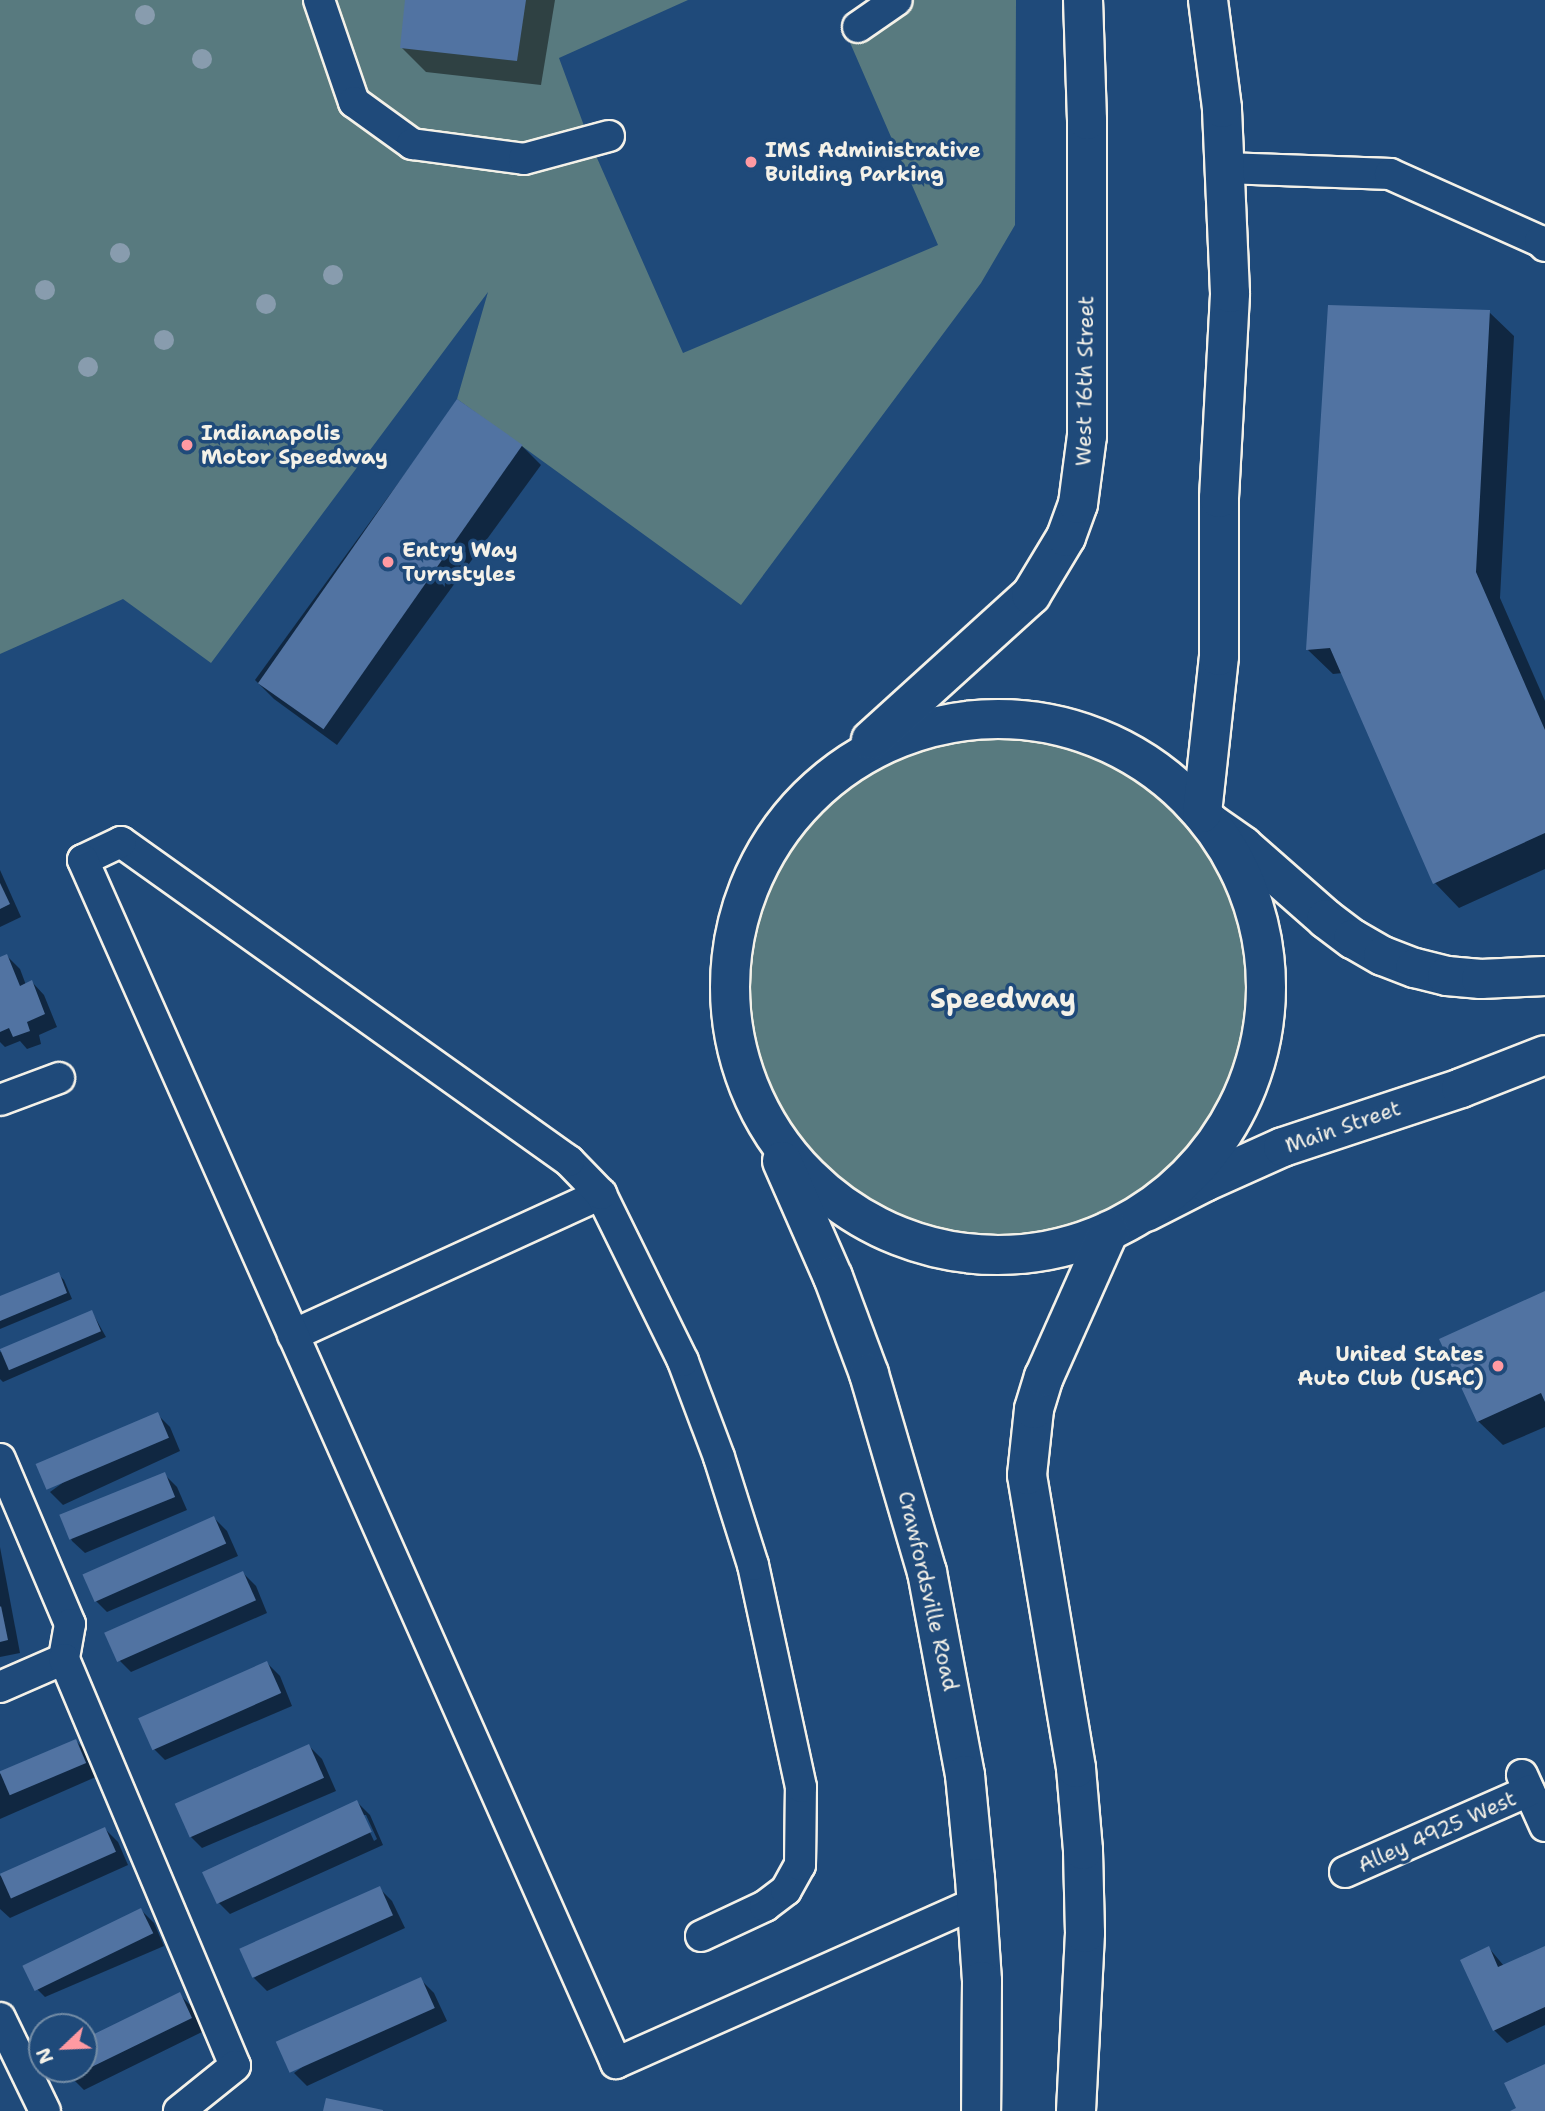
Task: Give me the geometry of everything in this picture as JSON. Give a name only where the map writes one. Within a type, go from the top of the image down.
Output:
[{"type":"main road","name":"West 16th Street","points":[[823,783],[1031,595],[1050,568],[1078,504],[1087,436],[1087,120],[1083,0]]},
{"type":"main road","points":[[1208,0],[1226,168],[1230,293],[1219,498],[1219,656],[1207,818],[1236,863],[1252,902],[1261,936],[1265,974],[1264,1012],[1258,1049],[1236,1109],[1209,1152],[1185,1179],[1146,1212],[1109,1231],[1061,1248],[1024,1254],[951,1251],[915,1242],[848,1210],[819,1187],[793,1161],[753,1099],[740,1063],[732,1025],[731,960],[740,910],[754,874],[773,841],[795,810],[823,783],[854,760],[888,742],[924,728],[962,721],[1026,720],[1076,730],[1112,744],[1146,763],[1207,818],[1326,919],[1383,956],[1447,976],[1482,979],[1545,976]]},
{"type":"main road","name":"Main Street","points":[[1146,1212],[1283,1147],[1461,1088],[1545,1055]]},
{"type":"main road","name":"Crawfordsville Road","points":[[753,1099],[833,1277],[869,1374],[904,1485],[927,1572],[965,1775],[982,1981],[981,2111]]},
{"type":"main road","points":[[1076,2111],[1085,1946],[1083,1850],[1076,1768],[1027,1475],[1034,1409],[1044,1377],[1109,1231]]},
{"type":"lane","points":[[319,0],[354,102],[412,144],[524,159],[609,136]]},
{"type":"lane","points":[[858,27],[897,0]]},
{"type":"lane","points":[[1226,168],[1390,174],[1544,242]]},
{"type":"lane","points":[[701,1936],[765,1906],[786,1890],[800,1865],[802,1787],[753,1564],[719,1457],[683,1361],[601,1194],[569,1161],[121,842],[83,860],[616,2063],[977,1902]]},
{"type":"lane","points":[[0,1100],[59,1078]]},
{"type":"lane","points":[[293,1335],[601,1194]]},
{"type":"lane","points":[[0,1459],[70,1624],[64,1659],[235,2066],[179,2111]]},
{"type":"lane","points":[[0,1686],[64,1659]]},
{"type":"lane","name":"Alley 4925 West","points":[[1345,1872],[1526,1783],[1545,1826]]},
{"type":"lane","points":[[0,2018],[45,2111]]},
{"type":"green space","name":"Indianapolis Motor Speedway","points":[[0,0],[688,0],[559,58],[590,142],[683,353],[938,245],[848,38],[884,0],[1016,0],[1015,225],[981,283],[741,605],[457,399],[488,292],[211,663],[123,599],[0,654]]},
{"type":"green space","points":[[997,719],[1049,724],[1100,740],[1146,764],[1186,798],[1220,838],[1244,884],[1260,935],[1265,987],[1260,1039],[1244,1090],[1220,1136],[1186,1176],[1146,1210],[1100,1234],[1049,1250],[997,1255],[945,1250],[894,1234],[848,1210],[808,1176],[774,1136],[750,1090],[734,1039],[729,987],[734,935],[750,884],[774,838],[808,798],[848,764],[894,740],[945,724]]},
{"type":"building","points":[[405,0],[526,0],[517,61],[400,48]]},
{"type":"building","points":[[1328,305],[1490,310],[1476,572],[1545,730],[1545,833],[1433,884],[1330,648],[1306,650]]},
{"type":"building","name":"Entry Way Turnstyles","points":[[457,399],[523,445],[324,729],[258,683]]},
{"type":"building","points":[[0,883],[10,904],[0,909]]},
{"type":"building","points":[[7,954],[20,986],[32,980],[45,1014],[27,1022],[30,1031],[13,1037],[9,1028],[0,1032],[0,957]]},
{"type":"building","points":[[59,1272],[67,1293],[0,1321],[0,1296]]},
{"type":"building","name":"United States Auto Club (USAC)","points":[[1545,1291],[1545,1402],[1541,1393],[1477,1422],[1439,1339]]},
{"type":"building","points":[[92,1310],[101,1331],[9,1370],[0,1349]]},
{"type":"building","points":[[158,1412],[169,1438],[47,1490],[36,1464]]},
{"type":"building","points":[[165,1472],[175,1497],[69,1540],[59,1515]]},
{"type":"building","points":[[214,1516],[226,1543],[95,1602],[82,1575]]},
{"type":"building","points":[[243,1571],[256,1600],[117,1662],[104,1633]]},
{"type":"building","points":[[0,1607],[8,1640],[0,1642]]},
{"type":"building","points":[[267,1661],[281,1693],[152,1750],[138,1718]]},
{"type":"building","points":[[76,1739],[86,1763],[10,1795],[0,1771]]},
{"type":"building","points":[[309,1744],[324,1778],[190,1838],[175,1804]]},
{"type":"building","points":[[357,1800],[372,1832],[217,1904],[202,1872]]},
{"type":"building","points":[[105,1827],[116,1852],[11,1898],[0,1874]]},
{"type":"building","points":[[380,1886],[393,1915],[252,1978],[239,1949]]},
{"type":"building","points":[[141,1908],[153,1933],[35,1991],[22,1966]]},
{"type":"building","points":[[1489,1946],[1498,1967],[1545,1946],[1545,2007],[1493,2031],[1460,1960]]},
{"type":"building","points":[[421,1977],[435,2008],[290,2073],[276,2042]]},
{"type":"building","points":[[180,1992],[192,2018],[98,2064],[98,2032]]},
{"type":"building","points":[[1545,2064],[1545,2111],[1510,2111],[1516,2108],[1504,2083]]},
{"type":"building","points":[[326,2098],[383,2110],[383,2111],[323,2111]]},
{"type":"place","name":"IMS Administrative Building Parking","points":[[751,162]]},
{"type":"place","name":"Indianapolis Motor Speedway","points":[[187,445]]},
{"type":"place","name":"Entry Way Turnstyles","points":[[388,562]]},
{"type":"place","name":"United States Auto Club (USAC)","points":[[1498,1366]]},
{"type":"district","name":"Speedway","points":[[1003,998]]}]
